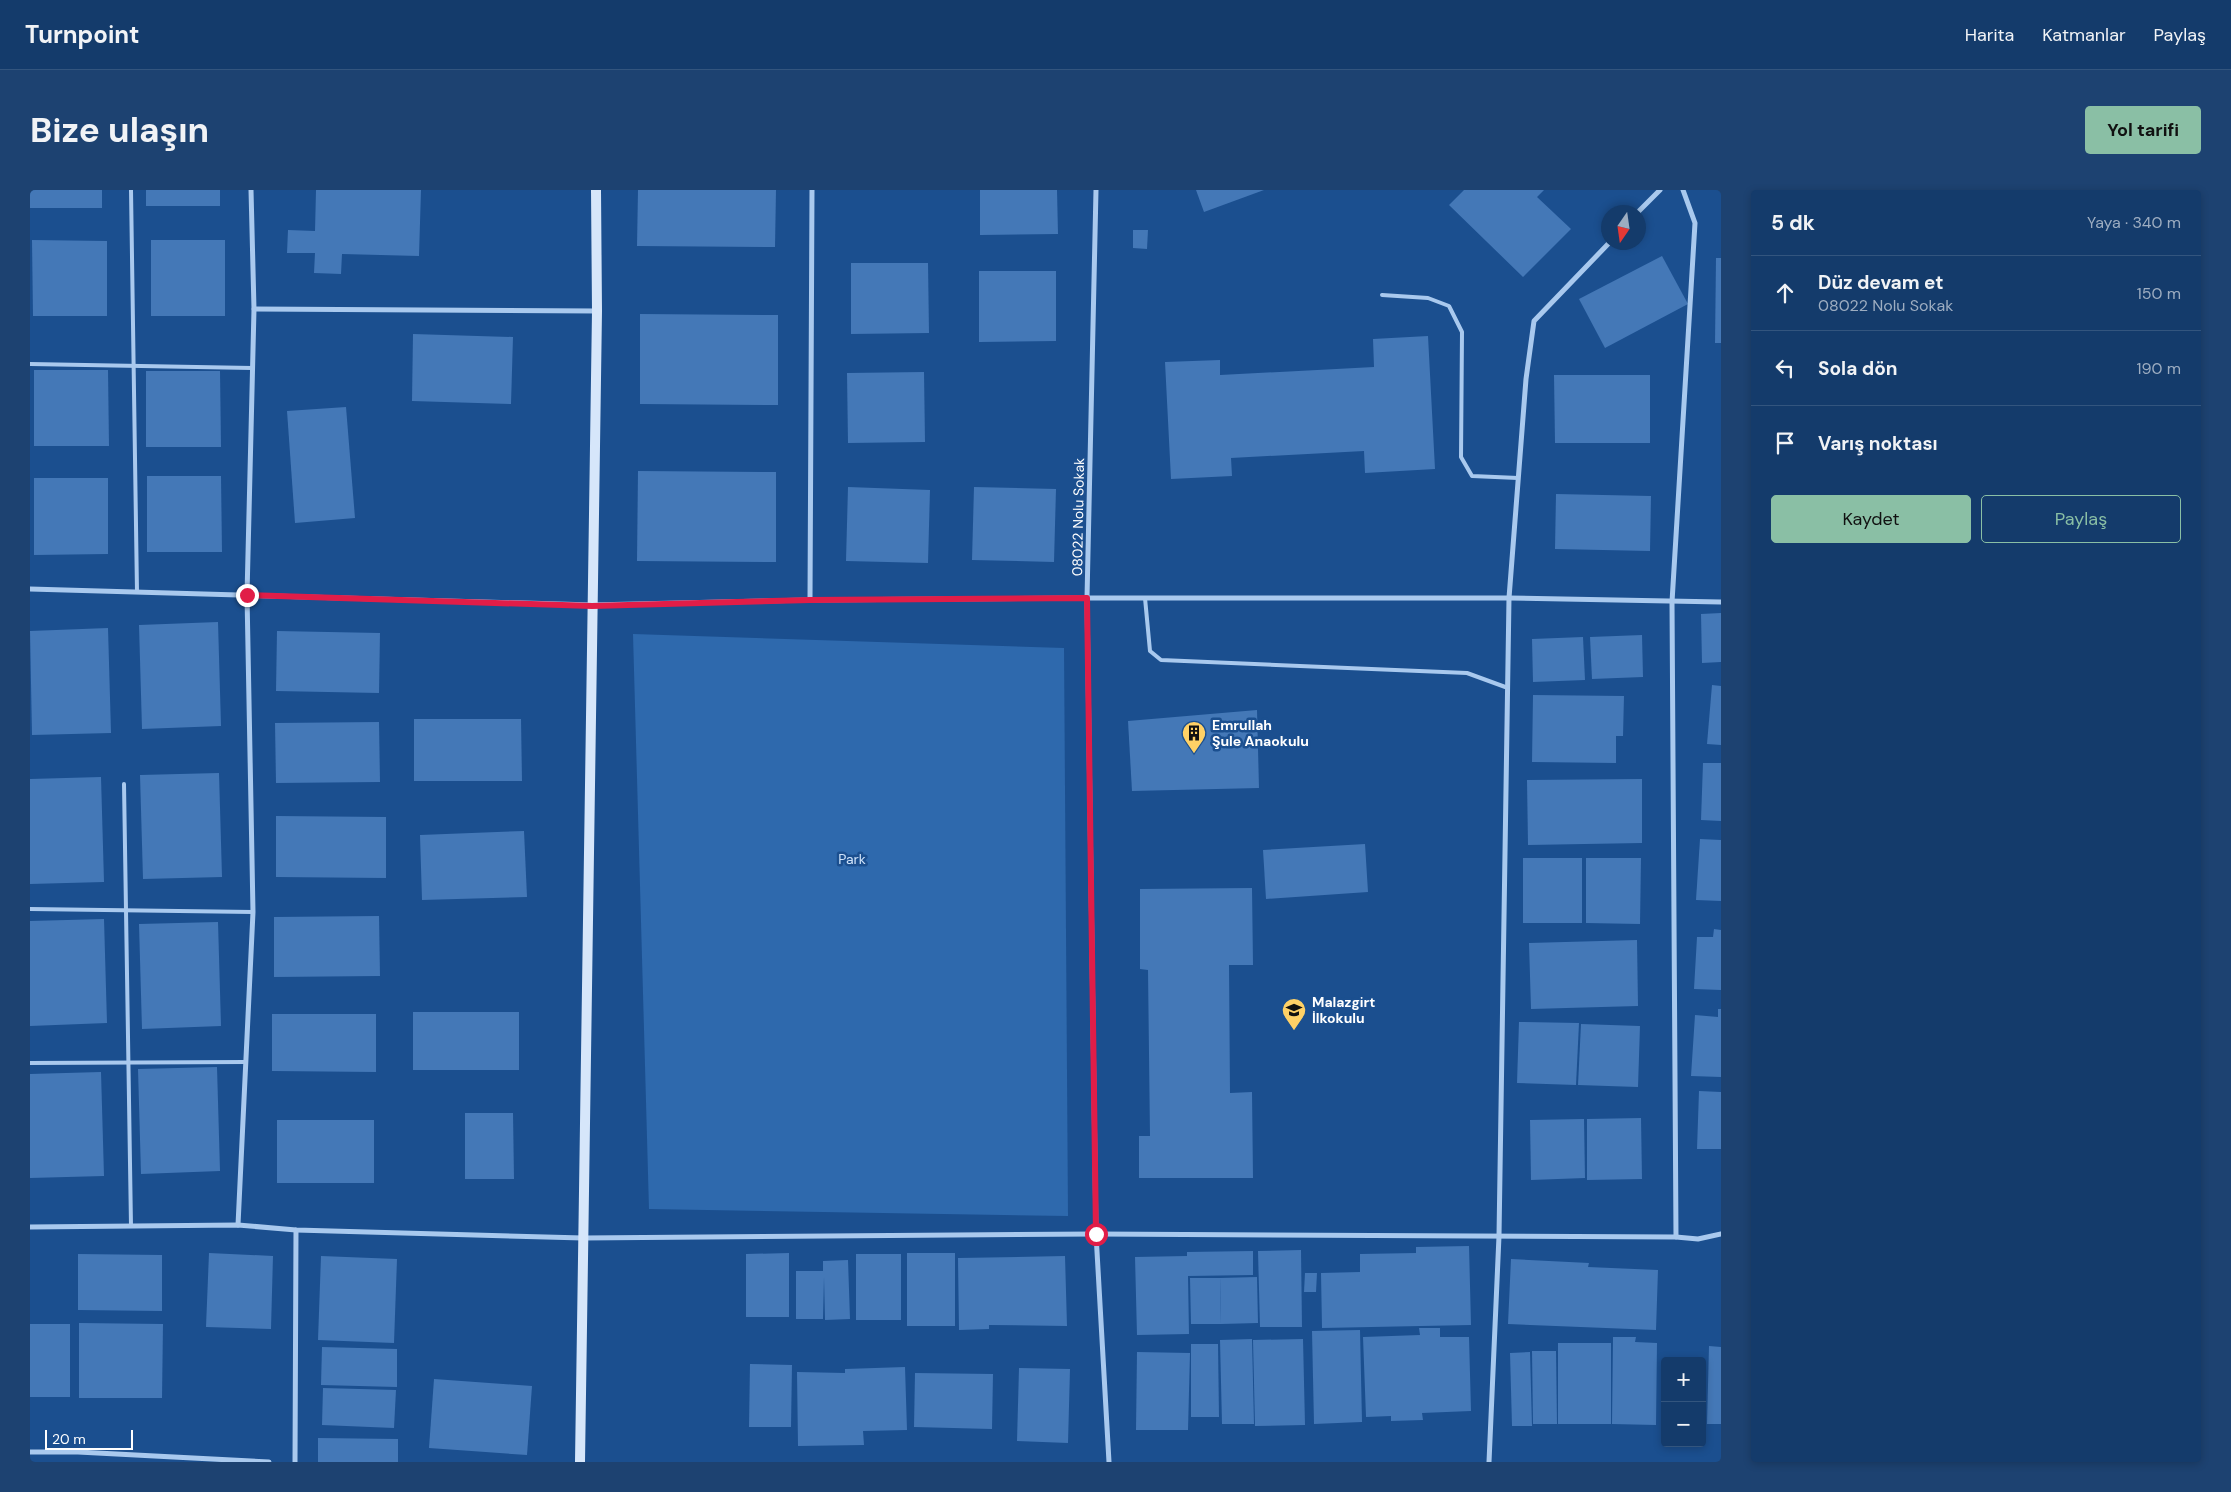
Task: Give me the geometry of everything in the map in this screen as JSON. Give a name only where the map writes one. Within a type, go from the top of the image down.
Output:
[{"type":"street","points":[[238,1225],[252,912],[247,595],[254,309],[251,190]]},
{"type":"street","points":[[580,1462],[597,311],[596,190]]},
{"type":"street","points":[[810,600],[812,190]]},
{"type":"street","name":"08022 Nolu Sokak","points":[[1096,190],[1087,598],[1096,1234],[1109,1462]]},
{"type":"street","points":[[1645,205],[1660,190]]},
{"type":"street","points":[[1676,1236],[1672,602],[1695,223],[1683,190]]},
{"type":"street","points":[[1489,1462],[1499,1236],[1509,598],[1526,379],[1534,321],[1602,250]]},
{"type":"street","points":[[254,309],[597,311]]},
{"type":"street","points":[[30,589],[592,606],[810,600],[1087,598],[1509,598],[1721,602]]},
{"type":"street","points":[[30,1227],[238,1225],[296,1230],[583,1238],[1096,1234],[1676,1236],[1698,1238],[1721,1234]]},
{"type":"street","points":[[295,1462],[296,1230]]},
{"type":"street","points":[[30,1452],[78,1452],[269,1462]]},
{"type":"lane","points":[[131,190],[137,592]]},
{"type":"lane","points":[[1382,295],[1428,298],[1450,306],[1462,332],[1461,457],[1472,476],[1518,478]]},
{"type":"lane","points":[[30,364],[252,368]]},
{"type":"lane","points":[[1145,598],[1150,651],[1161,660],[1467,673],[1508,688]]},
{"type":"lane","points":[[124,784],[131,1226]]},
{"type":"lane","points":[[30,908],[252,912]]},
{"type":"lane","points":[[30,1063],[246,1062]]},
{"type":"green space","name":"Park","points":[[633,634],[1064,648],[1068,1216],[649,1209]]},
{"type":"building","points":[[30,190],[102,190],[102,208],[30,208]]},
{"type":"building","points":[[146,190],[220,190],[220,206],[146,206]]},
{"type":"building","points":[[316,190],[421,190],[419,256],[342,254],[341,274],[314,273],[315,253],[287,253],[288,230],[315,231]]},
{"type":"building","points":[[638,190],[776,190],[775,247],[637,246]]},
{"type":"building","points":[[980,190],[1057,190],[1058,234],[980,235]]},
{"type":"building","points":[[1196,190],[1264,190],[1204,212]]},
{"type":"building","points":[[1464,190],[1544,190],[1537,197],[1571,229],[1523,277],[1449,205]]},
{"type":"building","points":[[1133,230],[1148,230],[1147,249],[1133,248]]},
{"type":"building","points":[[32,240],[107,241],[107,316],[33,316]]},
{"type":"building","points":[[151,240],[225,240],[225,316],[151,316]]},
{"type":"building","points":[[1662,256],[1688,304],[1605,348],[1579,299]]},
{"type":"building","points":[[1716,258],[1721,258],[1721,343],[1715,343]]},
{"type":"building","points":[[851,263],[928,263],[929,333],[851,334]]},
{"type":"building","points":[[979,271],[1056,271],[1056,341],[979,342]]},
{"type":"building","points":[[640,314],[778,315],[778,405],[640,404]]},
{"type":"building","points":[[413,334],[513,337],[511,404],[412,401]]},
{"type":"building","points":[[1428,336],[1435,469],[1365,473],[1364,451],[1231,458],[1232,476],[1171,479],[1165,362],[1220,360],[1220,375],[1374,367],[1373,339]]},
{"type":"building","points":[[34,370],[108,370],[109,446],[34,446]]},
{"type":"building","points":[[146,371],[220,371],[221,447],[146,447]]},
{"type":"building","points":[[924,372],[925,442],[848,443],[847,373]]},
{"type":"building","points":[[1554,375],[1650,375],[1650,443],[1555,443]]},
{"type":"building","points":[[346,407],[355,518],[295,523],[287,411]]},
{"type":"building","points":[[638,471],[776,472],[776,562],[637,561]]},
{"type":"building","points":[[147,476],[221,476],[222,552],[147,552]]},
{"type":"building","points":[[34,478],[108,478],[108,554],[34,555]]},
{"type":"building","points":[[848,487],[930,490],[928,563],[846,561]]},
{"type":"building","points":[[974,487],[1056,489],[1054,562],[972,560]]},
{"type":"building","points":[[1556,494],[1651,496],[1650,551],[1555,549]]},
{"type":"building","points":[[1721,613],[1721,662],[1702,663],[1701,614]]},
{"type":"building","points":[[218,622],[221,726],[142,729],[139,625]]},
{"type":"building","points":[[108,628],[111,733],[32,735],[30,631]]},
{"type":"building","points":[[277,631],[380,633],[379,693],[276,691]]},
{"type":"building","points":[[1642,635],[1643,677],[1592,679],[1590,637]]},
{"type":"building","points":[[1583,637],[1585,680],[1533,682],[1532,639]]},
{"type":"building","points":[[1712,685],[1721,686],[1721,745],[1707,744]]},
{"type":"building","points":[[1533,695],[1624,696],[1623,736],[1616,736],[1616,763],[1532,762]]},
{"type":"building","name":"Emrullah Şule Anaokulu","points":[[1257,710],[1259,788],[1132,791],[1128,721]]},
{"type":"building","points":[[414,719],[521,719],[522,781],[414,781]]},
{"type":"building","points":[[379,722],[380,782],[276,783],[275,723]]},
{"type":"building","points":[[1703,763],[1721,763],[1721,821],[1701,820]]},
{"type":"building","points":[[219,773],[222,877],[143,879],[140,775]]},
{"type":"building","points":[[101,777],[104,882],[30,884],[30,779]]},
{"type":"building","points":[[1642,779],[1642,843],[1528,845],[1527,780]]},
{"type":"building","points":[[276,816],[386,817],[386,878],[276,877]]},
{"type":"building","points":[[524,831],[527,897],[422,900],[420,835]]},
{"type":"building","points":[[1700,839],[1721,840],[1721,901],[1696,900]]},
{"type":"building","points":[[1365,844],[1368,892],[1266,899],[1263,850]]},
{"type":"building","points":[[1523,858],[1582,858],[1582,923],[1523,923]]},
{"type":"building","points":[[1586,858],[1641,858],[1640,924],[1586,923]]},
{"type":"building","points":[[1252,888],[1253,965],[1229,965],[1230,1093],[1252,1092],[1253,1178],[1139,1178],[1139,1136],[1150,1136],[1148,970],[1140,969],[1140,889]]},
{"type":"building","points":[[379,916],[380,976],[274,977],[274,917]]},
{"type":"building","points":[[104,919],[107,1023],[30,1026],[30,921]]},
{"type":"building","points":[[218,922],[221,1026],[142,1029],[139,924]]},
{"type":"building","points":[[1714,929],[1721,930],[1721,990],[1694,989],[1697,937],[1713,937]]},
{"type":"building","points":[[1637,940],[1638,1006],[1531,1009],[1529,943]]},
{"type":"building","points":[[1718,1009],[1721,1009],[1721,1077],[1691,1076],[1695,1015],[1718,1017]]},
{"type":"building","points":[[413,1012],[519,1012],[519,1070],[413,1070]]},
{"type":"building","points":[[272,1014],[376,1014],[376,1072],[272,1071]]},
{"type":"building","points":[[1519,1022],[1579,1023],[1576,1085],[1517,1083]]},
{"type":"building","points":[[1581,1024],[1640,1026],[1638,1087],[1578,1085]]},
{"type":"building","points":[[217,1067],[220,1171],[141,1174],[138,1069]]},
{"type":"building","points":[[101,1072],[104,1176],[30,1178],[30,1074]]},
{"type":"building","points":[[1699,1091],[1721,1092],[1721,1149],[1697,1149]]},
{"type":"building","points":[[465,1113],[513,1113],[514,1179],[465,1179]]},
{"type":"building","points":[[1641,1118],[1642,1179],[1587,1180],[1587,1119]]},
{"type":"building","points":[[1584,1119],[1585,1178],[1531,1180],[1530,1120]]},
{"type":"building","points":[[277,1120],[374,1120],[374,1183],[277,1183]]},
{"type":"building","points":[[1469,1246],[1471,1325],[1322,1328],[1321,1273],[1360,1272],[1360,1254],[1416,1253],[1416,1247]]},
{"type":"building","points":[[1301,1250],[1302,1327],[1260,1327],[1258,1251]]},
{"type":"building","points":[[1253,1251],[1253,1275],[1188,1276],[1189,1334],[1137,1335],[1135,1257],[1187,1256],[1187,1252]]},
{"type":"building","points":[[209,1253],[273,1256],[271,1329],[206,1327]]},
{"type":"building","points":[[789,1253],[789,1317],[746,1317],[746,1254]]},
{"type":"building","points":[[907,1253],[955,1253],[955,1326],[907,1326]]},
{"type":"building","points":[[78,1254],[162,1255],[162,1311],[78,1310]]},
{"type":"building","points":[[856,1254],[901,1254],[901,1320],[856,1320]]},
{"type":"building","points":[[321,1256],[397,1259],[394,1343],[318,1340]]},
{"type":"building","points":[[1065,1256],[1067,1326],[989,1325],[989,1329],[959,1330],[958,1258]]},
{"type":"building","points":[[1511,1259],[1589,1263],[1588,1267],[1658,1270],[1656,1330],[1508,1324]]},
{"type":"building","points":[[848,1260],[850,1319],[825,1320],[824,1277],[823,1319],[796,1319],[796,1271],[823,1271],[823,1261]]},
{"type":"building","points":[[1305,1273],[1317,1273],[1316,1292],[1304,1292]]},
{"type":"building","points":[[1257,1277],[1258,1323],[1221,1324],[1220,1278]]},
{"type":"building","points":[[1190,1278],[1220,1278],[1221,1324],[1191,1324]]},
{"type":"building","points":[[79,1323],[163,1324],[162,1398],[79,1398]]},
{"type":"building","points":[[30,1324],[70,1324],[70,1397],[30,1397]]},
{"type":"building","points":[[1419,1328],[1440,1328],[1440,1337],[1469,1337],[1471,1411],[1422,1413],[1423,1420],[1391,1421],[1391,1416],[1366,1417],[1363,1337],[1420,1335]]},
{"type":"building","points":[[1360,1330],[1362,1422],[1314,1424],[1312,1331]]},
{"type":"building","points":[[1613,1337],[1636,1337],[1635,1342],[1657,1343],[1656,1425],[1612,1424]]},
{"type":"building","points":[[1252,1339],[1254,1424],[1222,1424],[1220,1340]]},
{"type":"building","points":[[1303,1339],[1305,1425],[1255,1426],[1253,1340]]},
{"type":"building","points":[[1558,1343],[1611,1343],[1611,1424],[1558,1424]]},
{"type":"building","points":[[1191,1344],[1218,1344],[1219,1417],[1191,1417]]},
{"type":"building","points":[[1709,1346],[1721,1347],[1721,1424],[1707,1424]]},
{"type":"building","points":[[322,1347],[397,1349],[397,1387],[321,1385]]},
{"type":"building","points":[[1532,1351],[1556,1351],[1557,1424],[1533,1424]]},
{"type":"building","points":[[1137,1352],[1190,1353],[1188,1430],[1136,1430]]},
{"type":"building","points":[[1530,1352],[1532,1426],[1512,1426],[1510,1353]]},
{"type":"building","points":[[750,1364],[792,1365],[791,1427],[749,1427]]},
{"type":"building","points":[[905,1367],[907,1430],[863,1431],[864,1445],[798,1446],[797,1372],[845,1373],[845,1369]]},
{"type":"building","points":[[1019,1368],[1070,1369],[1068,1443],[1017,1441]]},
{"type":"building","points":[[915,1373],[993,1374],[992,1429],[914,1427]]},
{"type":"building","points":[[434,1379],[532,1386],[527,1455],[429,1448]]},
{"type":"building","points":[[323,1388],[396,1390],[394,1428],[322,1425]]},
{"type":"building","points":[[318,1438],[398,1439],[398,1462],[318,1462]]},
{"type":"place","name":"Emrullah Şule Anaokulu","points":[[1194,754]]},
{"type":"place","name":"Malazgirt İlkokulu","points":[[1294,1031]]},
{"type":"route","points":[[247,595],[592,606],[810,600],[1087,598],[1096,1234]]}]
